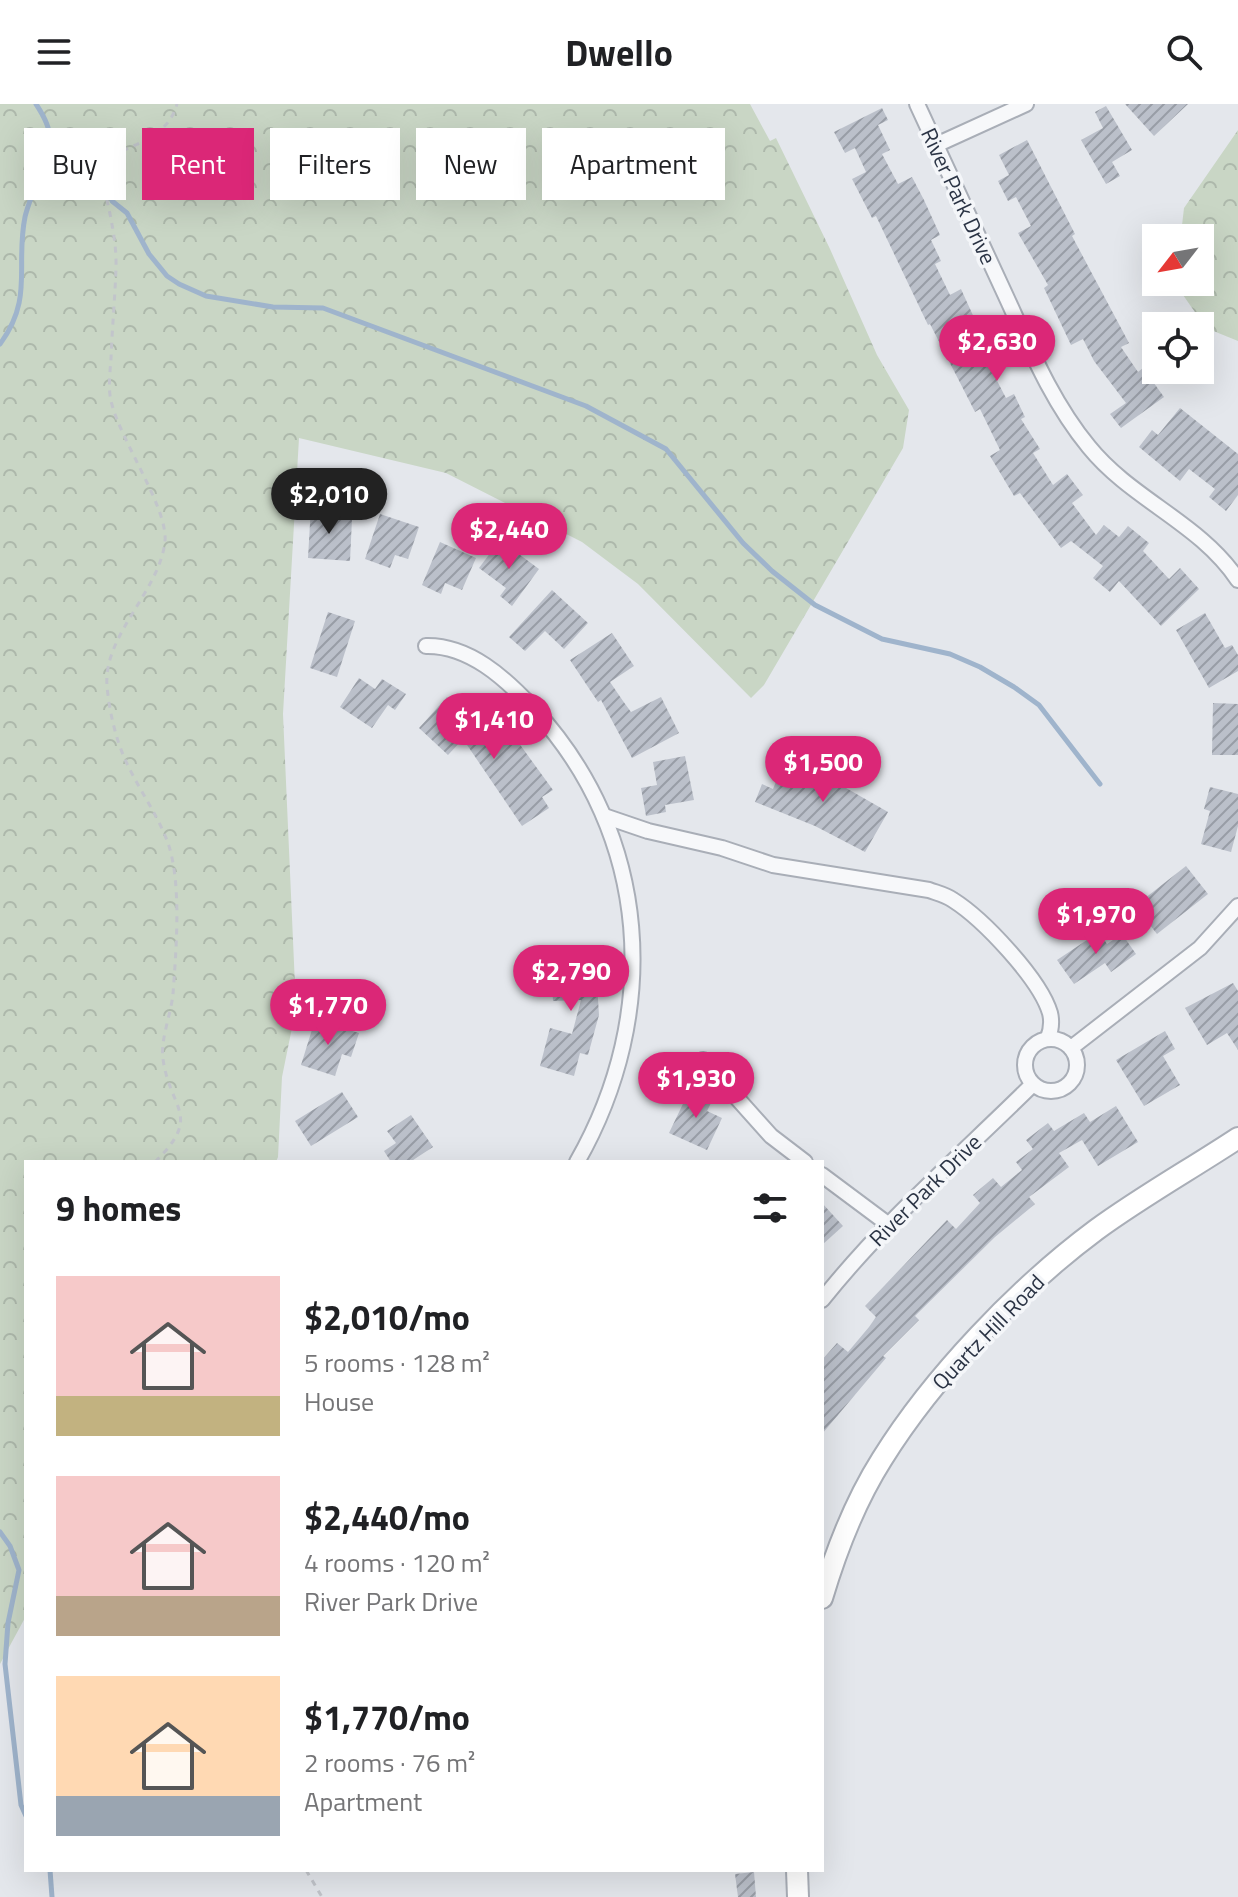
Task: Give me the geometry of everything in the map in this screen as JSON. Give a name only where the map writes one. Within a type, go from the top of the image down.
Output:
[{"type":"street","name":"River Park Drive","points":[[917,104],[1040,371],[1065,416],[1113,473],[1207,543],[1238,580]]},
{"type":"street","points":[[936,145],[1026,104]]},
{"type":"street","points":[[426,646],[445,647],[472,656],[518,692],[568,749],[604,816],[620,861],[632,926],[632,998],[628,1028],[608,1097],[578,1160]]},
{"type":"street","points":[[604,816],[773,865],[929,890],[951,898],[1007,949],[1031,977],[1050,1013],[1048,1038],[1032,1047],[1027,1054],[1025,1071],[1032,1085],[1050,1092],[1067,1087],[1076,1073],[1071,1048],[1048,1038]]},
{"type":"street","points":[[1071,1048],[1200,948],[1238,906]]},
{"type":"street","points":[[703,1060],[771,1136],[802,1160]]},
{"type":"street","name":"River Park Drive","points":[[824,1298],[889,1225],[1032,1085]]},
{"type":"street","name":"Quartz Hill Road","points":[[824,1586],[880,1461],[918,1408],[960,1358],[1026,1289],[1070,1250],[1128,1208],[1238,1138]]},
{"type":"street","points":[[824,1176],[889,1225]]},
{"type":"street","points":[[797,1872],[798,1897]]},
{"type":"path","points":[[157,1160],[175,1141],[180,1131],[181,1117],[162,1058],[172,1004],[176,948],[173,864],[155,814],[124,756],[112,717],[107,684],[109,665],[117,644],[153,577],[165,540],[164,526],[155,501],[124,436],[109,394],[116,264],[98,161],[149,139],[164,127],[177,104]]},
{"type":"path","points":[[307,1872],[322,1897]]},
{"type":"green space","points":[[0,104],[750,104],[770,141],[776,138],[877,355],[909,410],[903,448],[764,685],[751,698],[638,584],[582,542],[446,473],[299,438],[283,714],[296,1008],[282,1077],[278,1157],[277,1160],[24,1160],[24,1620],[0,1664]]},
{"type":"green space","points":[[1238,130],[1238,341],[1214,331],[1214,312],[1195,312],[1184,296],[1214,296],[1214,224],[1182,224],[1184,208]]},
{"type":"building","points":[[1125,104],[1188,104],[1154,136]]},
{"type":"building","points":[[1106,106],[1132,150],[1112,162],[1120,176],[1106,184],[1081,140],[1103,128],[1095,112]]},
{"type":"building","points":[[882,108],[888,120],[878,125],[890,150],[882,154],[898,184],[912,177],[924,200],[940,235],[931,240],[941,261],[935,264],[950,295],[961,289],[990,343],[980,348],[1006,398],[1014,394],[1025,417],[1021,419],[1040,449],[1033,453],[1053,485],[1067,474],[1083,495],[1072,503],[1096,535],[1104,525],[1119,537],[1128,526],[1149,543],[1143,551],[1169,579],[1180,568],[1199,589],[1161,626],[1119,581],[1110,592],[1093,578],[1103,566],[1071,541],[1061,548],[1020,493],[1014,496],[990,456],[1000,450],[980,409],[975,412],[928,325],[876,216],[872,218],[852,179],[866,172],[855,148],[845,153],[834,132]]},
{"type":"building","points":[[1027,140],[1075,234],[1072,236],[1129,343],[1121,347],[1138,372],[1142,369],[1142,384],[1155,384],[1164,397],[1121,428],[1110,414],[1126,403],[1094,361],[1083,339],[1071,345],[1044,288],[1048,285],[1018,233],[1031,226],[1016,197],[1008,201],[998,181],[1009,175],[999,155]]},
{"type":"building","points":[[1180,408],[1238,454],[1238,495],[1226,511],[1209,497],[1215,489],[1189,469],[1180,481],[1139,447],[1152,430],[1158,435]]},
{"type":"building","points":[[311,506],[329,508],[328,517],[352,519],[350,561],[308,558]]},
{"type":"building","points":[[380,514],[419,527],[408,559],[395,555],[390,568],[365,559]]},
{"type":"building","points":[[500,540],[539,569],[512,606],[500,596],[506,588],[479,568]]},
{"type":"building","points":[[440,542],[476,558],[462,590],[445,583],[441,594],[422,585]]},
{"type":"building","points":[[552,590],[588,623],[564,649],[545,631],[525,651],[509,637]]},
{"type":"building","points":[[328,612],[355,621],[337,677],[310,668]]},
{"type":"building","points":[[1205,613],[1225,648],[1232,645],[1238,655],[1238,671],[1209,688],[1176,630]]},
{"type":"building","points":[[612,633],[634,666],[610,682],[631,712],[661,697],[679,733],[632,758],[601,700],[598,702],[570,660]]},
{"type":"building","points":[[359,678],[375,689],[382,679],[406,694],[395,710],[388,705],[372,728],[340,707]]},
{"type":"building","points":[[447,697],[466,715],[459,723],[479,742],[495,731],[503,743],[513,735],[553,790],[542,797],[549,808],[522,826],[463,739],[448,755],[419,728]]},
{"type":"building","points":[[1213,703],[1238,704],[1238,755],[1212,755]]},
{"type":"building","points":[[685,756],[694,800],[665,805],[666,812],[646,816],[641,788],[657,785],[653,762]]},
{"type":"building","points":[[786,757],[826,773],[825,776],[888,812],[865,852],[815,826],[755,802],[762,784],[773,789]]},
{"type":"building","points":[[1210,787],[1238,794],[1238,826],[1231,852],[1201,844],[1210,811],[1204,809]]},
{"type":"building","points":[[1186,866],[1208,894],[1157,934],[1135,906]]},
{"type":"building","points":[[1099,932],[1107,944],[1122,934],[1136,954],[1111,972],[1105,963],[1074,984],[1057,960]]},
{"type":"building","points":[[585,952],[587,984],[597,984],[599,1015],[588,1055],[580,1053],[574,1076],[540,1066],[550,1028],[572,1034],[581,1000],[553,1001],[550,954]]},
{"type":"building","points":[[1233,983],[1238,991],[1238,1050],[1227,1033],[1207,1045],[1185,1008]]},
{"type":"building","points":[[315,1020],[359,1033],[351,1057],[342,1054],[335,1076],[301,1065]]},
{"type":"building","points":[[1165,1031],[1175,1049],[1163,1056],[1180,1085],[1144,1106],[1116,1060]]},
{"type":"building","points":[[691,1087],[714,1097],[707,1111],[722,1118],[707,1150],[669,1133]]},
{"type":"building","points":[[342,1092],[358,1117],[311,1146],[295,1121]]},
{"type":"building","points":[[1116,1106],[1138,1142],[1098,1166],[1082,1140],[1059,1153],[1069,1167],[1029,1197],[1035,1204],[995,1237],[915,1316],[919,1320],[883,1356],[886,1358],[824,1432],[824,1358],[837,1343],[848,1352],[869,1327],[876,1317],[865,1306],[947,1220],[956,1229],[980,1203],[973,1195],[993,1178],[1001,1187],[1022,1170],[1016,1162],[1033,1149],[1026,1140],[1048,1123],[1054,1131],[1084,1113],[1090,1122]]},
{"type":"building","points":[[411,1115],[433,1147],[413,1160],[390,1160],[384,1151],[396,1143],[387,1131]]},
{"type":"building","points":[[824,1205],[843,1226],[824,1243]]},
{"type":"building","points":[[754,1872],[756,1897],[738,1897],[735,1874]]},
{"type":"waterway","points":[[0,344],[17,312],[22,282],[25,217],[49,146],[49,130],[36,104]]},
{"type":"waterway","points":[[112,200],[127,213],[149,254],[167,276],[179,284],[206,296],[273,307],[323,308],[586,406],[666,449],[743,543],[815,605],[882,639],[950,654],[1014,687],[1039,705],[1100,784]]},
{"type":"waterway","points":[[0,1532],[10,1546],[19,1570],[8,1623],[5,1664],[24,1812]]},
{"type":"waterway","points":[[50,1872],[52,1897]]}]
